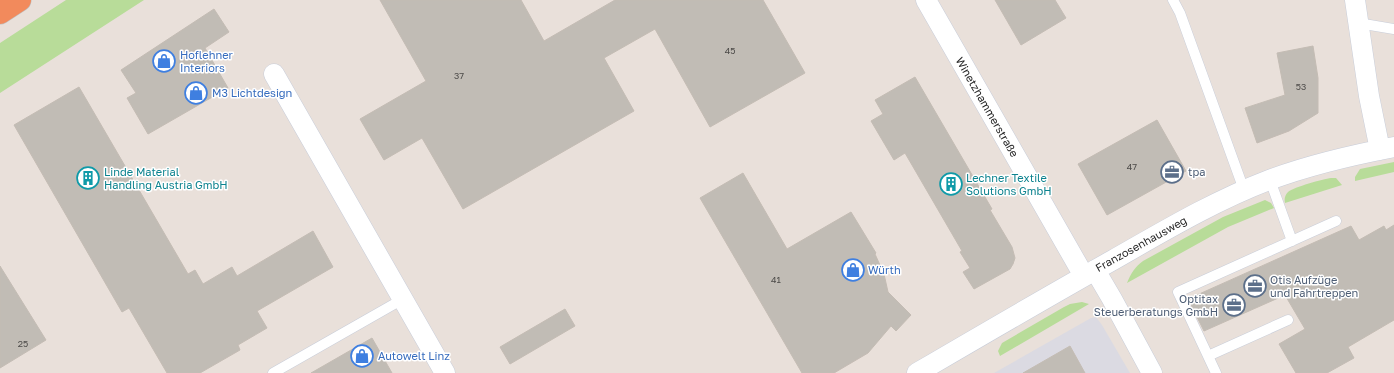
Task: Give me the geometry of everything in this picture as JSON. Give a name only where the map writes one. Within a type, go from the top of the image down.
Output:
[{"type":"highway","points":[[0,13],[20,0]]},
{"type":"street","name":"Winetzhammerstraße","points":[[926,0],[1090,273],[1112,299],[1152,373]]},
{"type":"street","name":"Franzosenhausweg","points":[[917,373],[1170,227],[1227,198],[1244,190],[1305,168],[1387,148],[1369,96],[1355,0]]},
{"type":"street","points":[[274,74],[445,373]]},
{"type":"lane","points":[[1173,0],[1180,13],[1244,190]]},
{"type":"lane","points":[[1358,23],[1394,29]]},
{"type":"lane","points":[[1270,180],[1292,241]]},
{"type":"lane","points":[[1216,373],[1178,292],[1336,221]]},
{"type":"lane","points":[[273,373],[403,299]]},
{"type":"lane","points":[[1208,356],[1288,320]]},
{"type":"shaded area","points":[[1096,317],[1130,373],[994,373],[1091,318]]},
{"type":"green space","points":[[66,0],[144,0],[0,93],[0,43]]},
{"type":"green space","points":[[1394,162],[1394,172],[1355,181],[1355,177],[1360,169]]},
{"type":"green space","points":[[1331,178],[1336,178],[1342,185],[1285,203],[1285,196],[1291,190]]},
{"type":"green space","points":[[1265,200],[1271,203],[1274,208],[1228,227],[1127,283],[1134,270],[1143,261],[1223,217]]},
{"type":"green space","points":[[1082,302],[1089,304],[1000,356],[998,351],[1002,343],[1064,307],[1070,304]]},
{"type":"building","points":[[380,0],[521,0],[544,41],[615,0],[763,0],[805,73],[710,127],[655,29],[604,58],[634,111],[463,209],[422,138],[384,160],[360,119],[426,81]]},
{"type":"building","points":[[995,0],[1055,0],[1066,18],[1021,45]]},
{"type":"building","points":[[214,9],[229,32],[205,48],[228,88],[148,134],[127,98],[136,93],[121,70]]},
{"type":"building","points":[[1313,46],[1318,78],[1318,113],[1289,131],[1257,143],[1245,108],[1285,95],[1277,53]]},
{"type":"building","name":"Lechner Textile Solutions GmbH","points":[[915,77],[992,209],[990,210],[1012,247],[1015,258],[1010,269],[974,289],[963,272],[970,268],[960,252],[962,251],[905,153],[894,160],[871,121],[883,114],[875,100]]},
{"type":"building","name":"Linde Material Handling Austria GmbH","points":[[79,87],[188,274],[195,270],[203,284],[232,267],[237,276],[313,231],[333,267],[257,311],[267,328],[238,345],[240,350],[200,373],[167,373],[129,308],[122,312],[14,125]]},
{"type":"building","points":[[1157,120],[1186,171],[1107,215],[1078,164]]},
{"type":"building","points":[[743,173],[787,249],[851,212],[876,253],[875,254],[884,274],[888,292],[911,315],[896,331],[891,326],[868,353],[834,373],[802,373],[700,198]]},
{"type":"building","points":[[1394,225],[1394,320],[1348,347],[1354,358],[1327,373],[1296,373],[1279,344],[1305,329],[1285,295],[1204,331],[1188,299],[1351,226],[1359,240],[1384,226],[1386,230]]},
{"type":"building","points":[[0,266],[46,340],[0,368]]},
{"type":"building","points":[[565,309],[575,326],[510,364],[500,347]]},
{"type":"building","name":"Autowelt Linz","points":[[372,338],[392,373],[311,373]]},
{"type":"building","points":[[1070,346],[1085,373],[1023,373]]},
{"type":"place","name":"Hoflehner Interiors","points":[[164,61]]},
{"type":"place","name":"M3 Lichtdesign","points":[[196,93]]},
{"type":"place","name":"tpa","points":[[1172,172]]},
{"type":"place","name":"Linde Material Handling Austria GmbH","points":[[88,178]]},
{"type":"place","name":"Lechner Textile Solutions GmbH","points":[[951,184]]},
{"type":"place","name":"Würth","points":[[853,270]]},
{"type":"place","name":"Otis Aufzüge und Fahrtreppen","points":[[1255,286]]},
{"type":"place","name":"Optitax Steuerberatungs GmbH","points":[[1234,305]]},
{"type":"place","name":"Autowelt Linz","points":[[362,356]]}]
